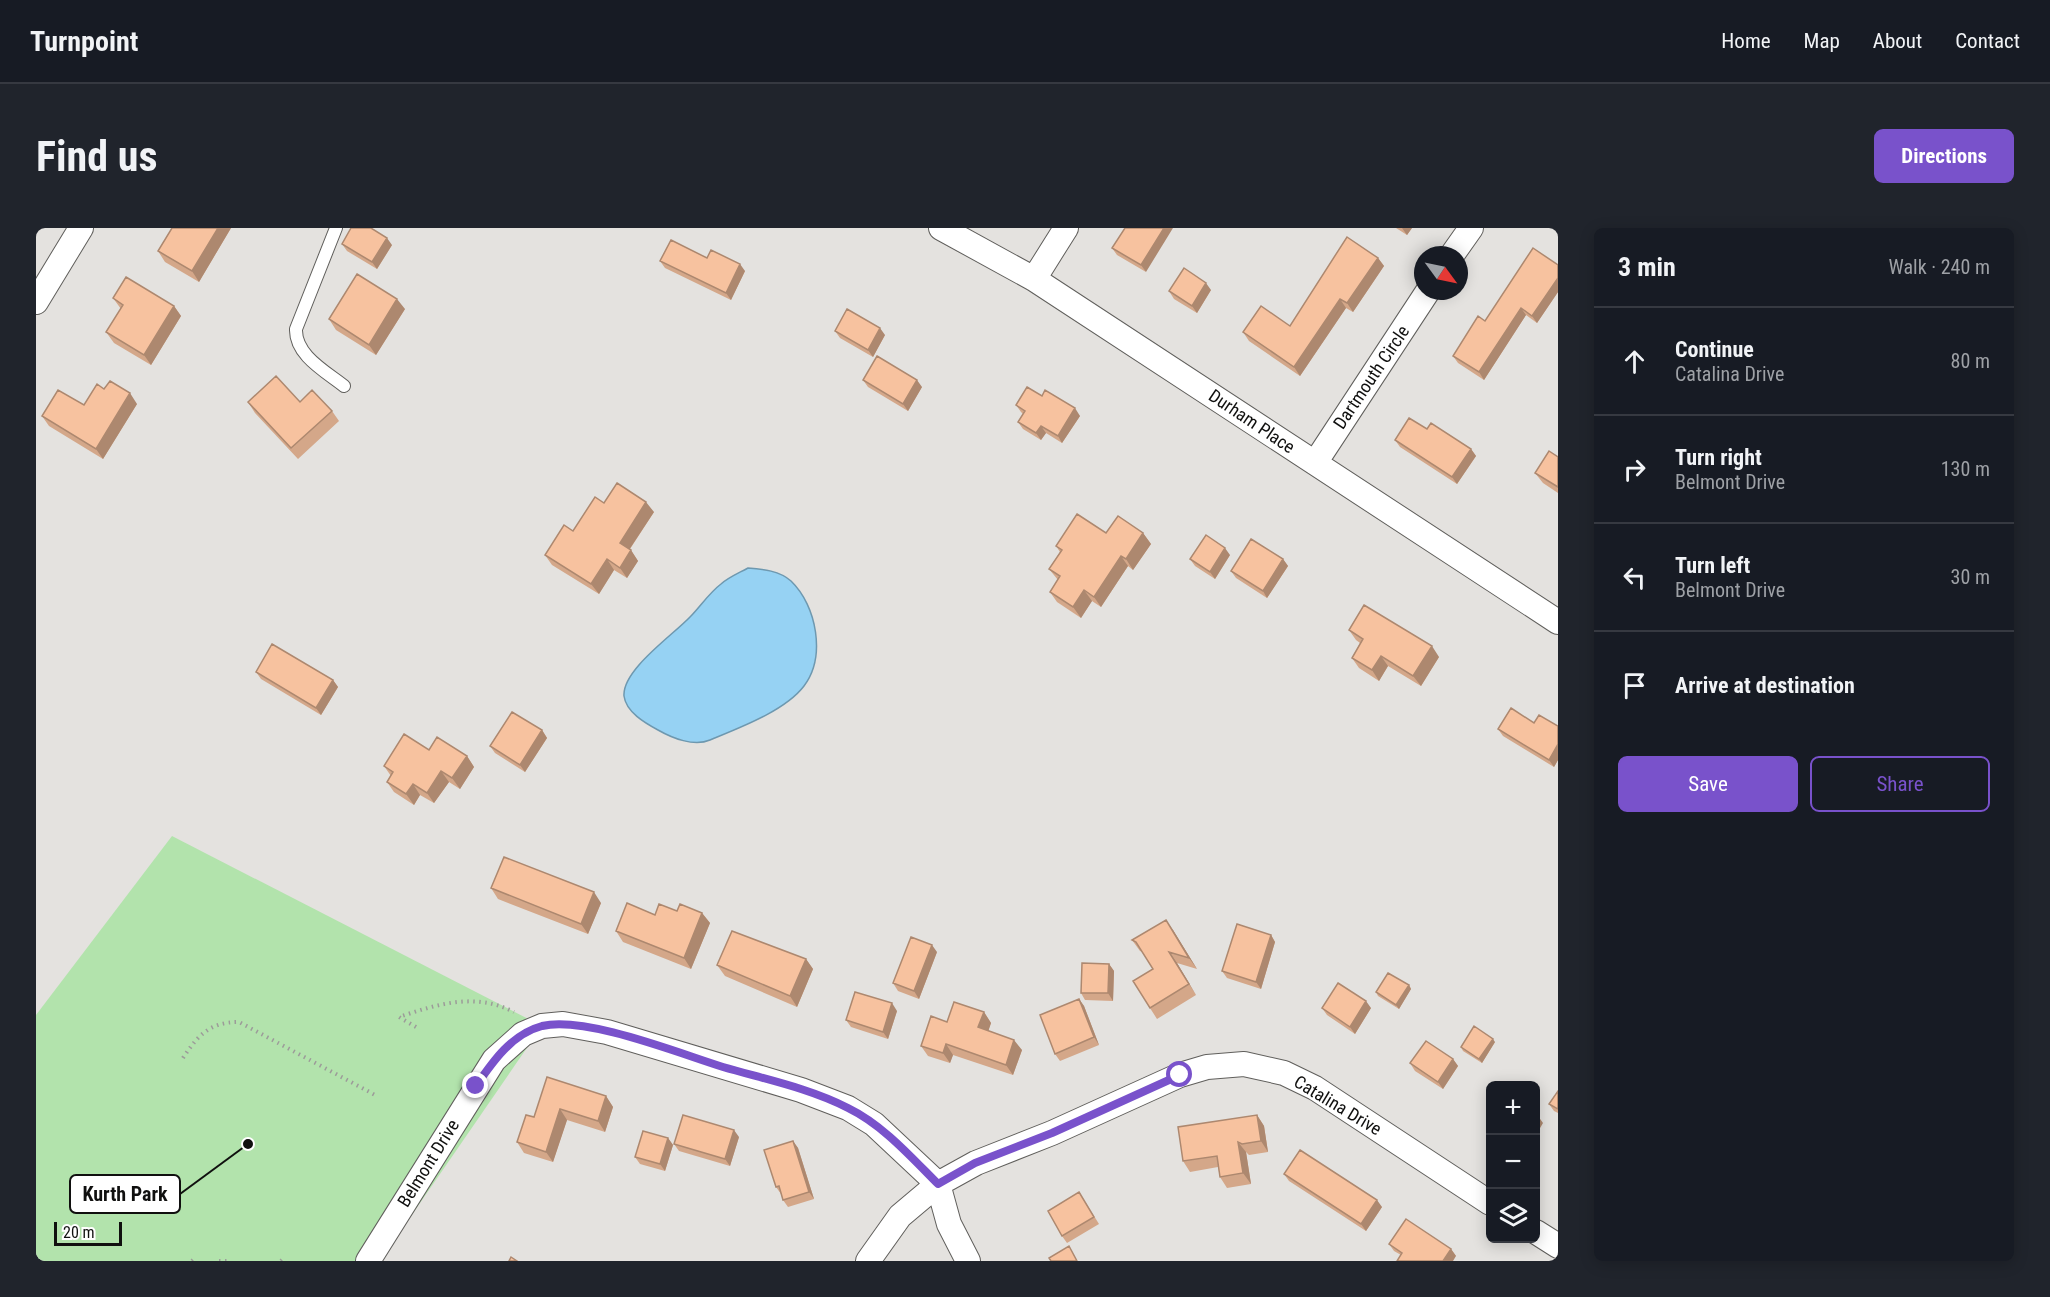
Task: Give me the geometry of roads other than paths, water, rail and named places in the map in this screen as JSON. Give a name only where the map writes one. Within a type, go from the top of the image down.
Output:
[{"type":"street","points":[[36,302],[81,228]]},
{"type":"street","name":"Durham Place","points":[[941,228],[1034,279],[1558,622]]},
{"type":"street","points":[[1034,279],[1066,228]]},
{"type":"street","points":[[1458,246],[1471,228]]},
{"type":"street","name":"Dartmouth Circle","points":[[1315,463],[1422,300]]},
{"type":"street","name":"Belmont Drive","points":[[368,1261],[494,1060],[523,1035],[542,1026],[563,1024],[608,1032],[801,1090],[848,1108],[874,1124],[938,1184]]},
{"type":"street","name":"Catalina Drive","points":[[868,1261],[900,1216],[938,1184],[975,1163],[1052,1133],[1180,1075],[1207,1067],[1244,1064],[1284,1073],[1315,1088],[1486,1200]]},
{"type":"street","points":[[938,1184],[949,1224],[968,1261]]},
{"type":"street","points":[[1540,1235],[1558,1246]]},
{"type":"lane","points":[[336,228],[296,329],[295,338],[300,350],[344,386]]},
{"type":"water","points":[[748,568],[782,575],[791,581],[800,592],[807,604],[816,632],[815,661],[811,674],[796,695],[774,711],[747,724],[704,742],[676,739],[632,712],[624,696],[626,686],[640,664],[717,588],[727,579]]},
{"type":"place","name":"Kurth Park","points":[[248,1144]]}]
